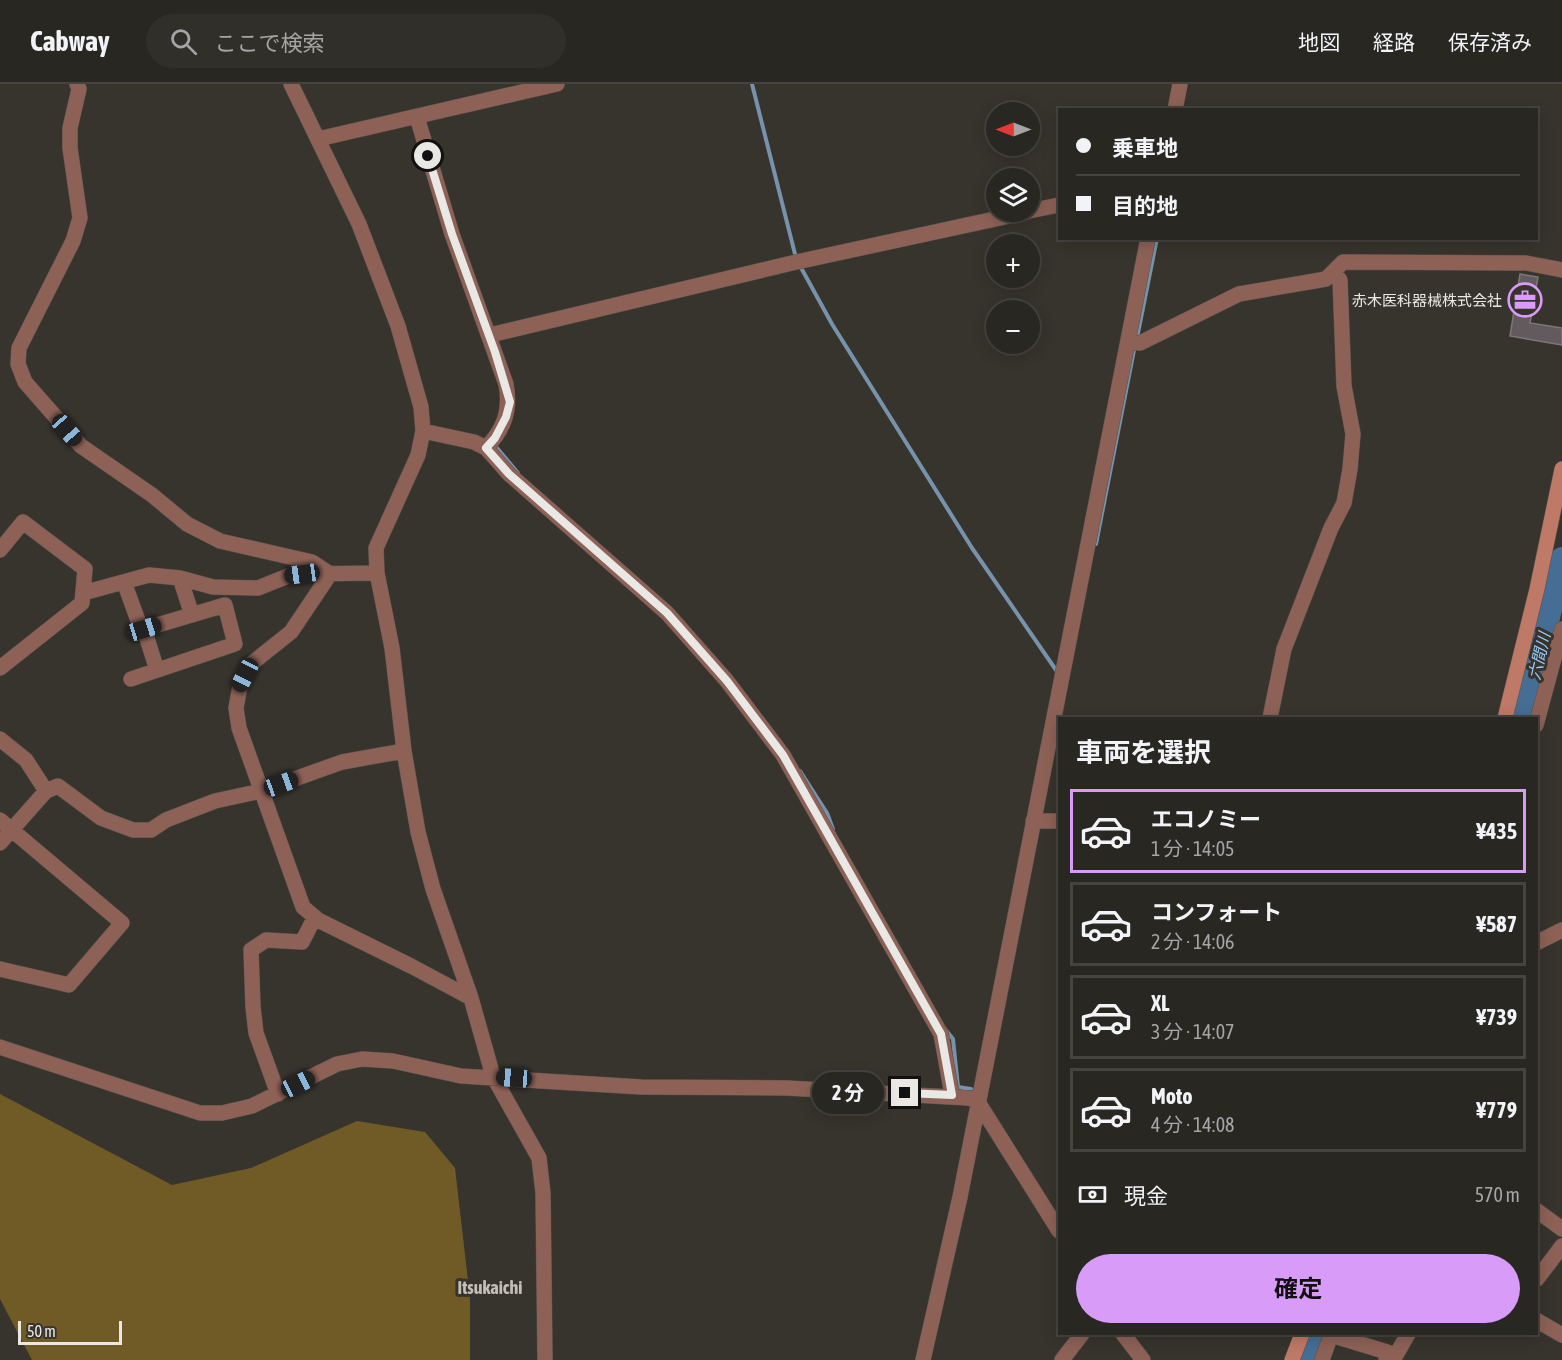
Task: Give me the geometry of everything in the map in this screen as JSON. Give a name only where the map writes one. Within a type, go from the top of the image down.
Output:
[{"type":"main road","points":[[1505,717],[1537,589],[1562,469]]},
{"type":"main road","points":[[1292,1360],[1302,1335]]},
{"type":"street","points":[[77,84],[79,89],[70,128],[70,148],[80,218],[73,241],[19,348],[18,364],[25,382],[81,446],[152,495],[186,524],[220,541],[312,562],[330,574]]},
{"type":"street","points":[[291,84],[359,224],[398,327],[418,397],[423,431],[418,455],[376,548],[376,573],[392,648],[404,751],[418,832],[427,866],[471,999],[493,1076],[539,1158],[544,1238],[544,1360]]},
{"type":"street","points":[[318,139],[417,117],[529,87],[557,84]]},
{"type":"street","points":[[1174,108],[1180,84]]},
{"type":"street","points":[[417,117],[452,234],[490,335],[510,402],[506,417],[495,438],[486,448]]},
{"type":"street","points":[[1040,209],[1058,205]]},
{"type":"street","points":[[490,335],[797,262],[986,220]]},
{"type":"street","points":[[1063,717],[1133,342],[1148,240]]},
{"type":"street","points":[[1133,342],[1239,294],[1326,279],[1343,262],[1526,263],[1562,270]]},
{"type":"street","points":[[1270,717],[1284,649],[1331,528],[1344,503],[1350,469],[1353,434],[1344,386],[1340,280],[1334,272]]},
{"type":"street","points":[[423,431],[474,442],[486,448],[509,474],[667,613],[727,681],[783,755],[941,1034],[952,1095]]},
{"type":"street","points":[[0,550],[23,522],[85,569],[82,603],[2,662]]},
{"type":"street","points":[[83,594],[149,575],[180,578],[213,587],[258,588],[288,576],[376,573]]},
{"type":"street","points":[[330,574],[291,632],[251,664],[240,686],[236,708],[239,729],[303,907],[315,917],[471,999]]},
{"type":"street","points":[[180,578],[192,615]]},
{"type":"street","points":[[124,582],[140,626],[144,629],[157,670]]},
{"type":"street","points":[[131,679],[236,644],[225,605],[144,629]]},
{"type":"street","points":[[1538,718],[1562,629]]},
{"type":"street","points":[[0,739],[26,760],[46,791]]},
{"type":"street","points":[[923,1360],[982,1109],[1058,746]]},
{"type":"street","points":[[0,843],[6,825],[46,791],[58,786],[100,818],[133,830],[151,830],[166,820],[215,801],[261,791],[342,762],[404,751]]},
{"type":"street","points":[[0,969],[69,985],[122,923],[6,825]]},
{"type":"street","points":[[278,1094],[256,1033],[251,950],[266,940],[302,942],[315,917]]},
{"type":"street","points":[[1538,942],[1562,930]]},
{"type":"street","points":[[0,1047],[200,1113],[222,1113],[242,1109],[278,1094],[337,1064],[362,1059],[393,1061],[461,1076],[493,1076],[641,1087],[788,1088],[952,1095],[975,1099],[1058,1229]]},
{"type":"street","points":[[1538,1215],[1562,1229]]},
{"type":"street","points":[[1538,1279],[1562,1246]]},
{"type":"street","points":[[1538,1321],[1562,1335]]},
{"type":"street","points":[[1062,1360],[1081,1335]]},
{"type":"street","points":[[1124,1335],[1143,1360]]},
{"type":"street","points":[[1322,1360],[1332,1335]]},
{"type":"street","points":[[1334,1335],[1387,1356],[1396,1355],[1407,1335]]},
{"type":"shaded area","points":[[0,1094],[172,1185],[251,1168],[357,1121],[425,1132],[455,1168],[470,1298],[470,1360],[32,1360],[0,1299]]},
{"type":"building","name":"赤木医科器械株式会社","points":[[1520,274],[1538,277],[1530,323],[1562,328],[1562,345],[1510,336]]},
{"type":"waterway","points":[[752,84],[796,258]]},
{"type":"waterway","points":[[1137,338],[1157,240]]},
{"type":"waterway","points":[[799,264],[832,324],[972,548],[1056,670]]},
{"type":"waterway","points":[[1096,544],[1135,345]]},
{"type":"waterway","points":[[497,448],[518,473]]},
{"type":"waterway","name":"六間川","points":[[1524,717],[1562,559]]},
{"type":"waterway","points":[[800,771],[827,813],[833,829]]},
{"type":"waterway","points":[[945,1029],[953,1039],[958,1087],[971,1089]]},
{"type":"waterway","name":"六間川","points":[[1305,1360],[1315,1335]]},
{"type":"place","name":"赤木医科器械株式会社","points":[[1525,300]]},
{"type":"district","name":"Itsukaichi","points":[[490,1287]]},
{"type":"route","points":[[428,156],[452,234],[490,335],[510,402],[506,417],[495,438],[486,448],[509,474],[667,613],[727,681],[783,755],[941,1034],[952,1095],[905,1093]]}]
